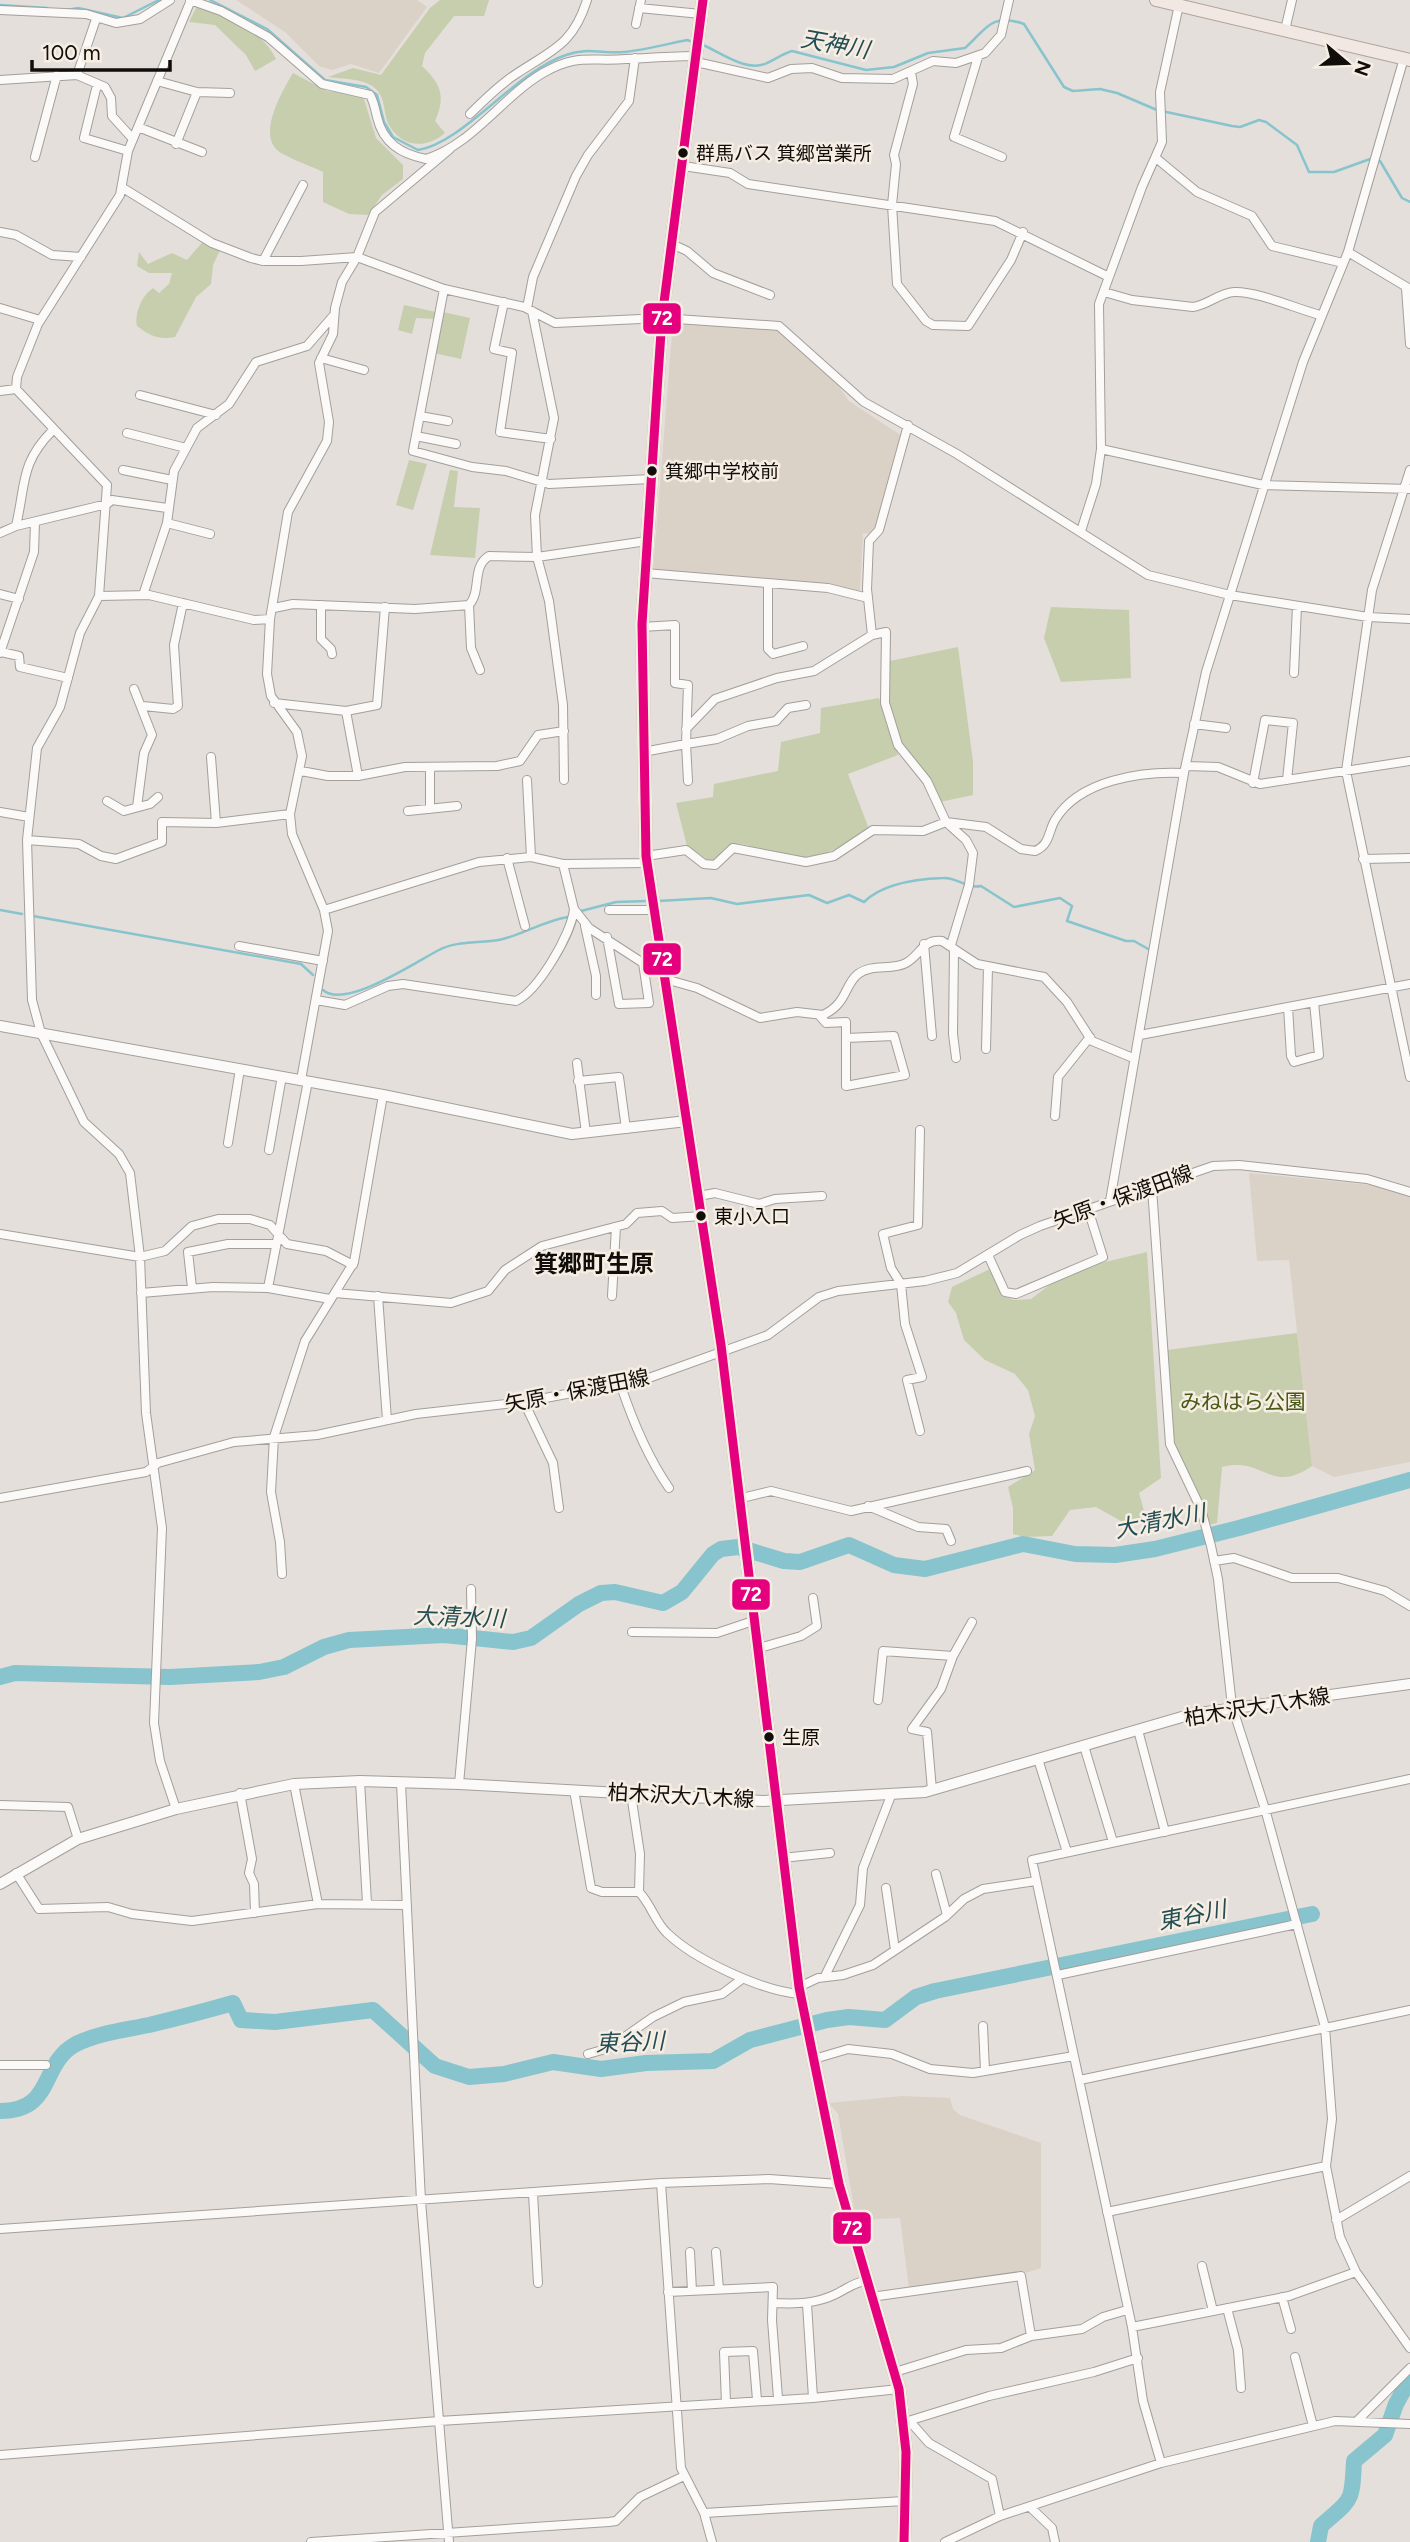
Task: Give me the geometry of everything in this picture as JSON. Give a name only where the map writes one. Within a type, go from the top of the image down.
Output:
[{"type":"main road","points":[[703,0],[662,318],[651,479],[642,627],[646,859],[722,1354],[799,1991],[839,2184],[899,2389],[905,2422],[904,2542]]},
{"type":"main road","points":[[1156,0],[1407,59]]},
{"type":"main road","points":[[0,1026],[304,1080],[572,1134],[687,1121]]},
{"type":"main road","name":"柏木沢大八木線","points":[[0,1884],[78,1839],[176,1809],[240,1793],[294,1784],[360,1781],[459,1784],[775,1800],[932,1790],[1138,1730],[1232,1706],[1410,1684]]},
{"type":"street","points":[[0,10],[86,14],[116,23],[140,19],[170,0]]},
{"type":"street","points":[[176,1809],[156,1746],[162,1528],[158,1481],[152,1467],[146,1413],[140,1257],[130,1173],[118,1154],[85,1122],[41,1033],[32,1000],[27,840],[37,748],[55,719],[80,633],[99,596],[107,485],[16,389],[17,377],[40,320],[122,188],[132,138],[191,0],[222,11],[268,37],[322,84],[370,95],[383,134],[398,150],[426,159],[450,149]]},
{"type":"street","points":[[268,1288],[328,931],[324,910],[297,849],[290,814],[301,771],[297,732],[274,703],[267,674],[270,619],[274,608],[288,512],[324,449],[329,431],[319,377],[321,358],[333,334],[334,315],[347,270],[357,257],[375,212],[450,149],[493,103],[514,74],[565,42],[578,23],[587,0]]},
{"type":"street","points":[[470,114],[535,78],[579,58],[696,58],[768,78],[791,69],[812,68],[842,78],[884,80],[911,72],[933,61],[956,62],[978,57],[992,48],[1001,35],[1009,0]]},
{"type":"street","points":[[1284,30],[1292,0]]},
{"type":"street","points":[[636,24],[640,4],[701,14]]},
{"type":"street","points":[[1081,531],[1096,484],[1101,449],[1098,314],[1142,187],[1162,142],[1160,92],[1179,5]]},
{"type":"street","points":[[77,75],[96,19]]},
{"type":"street","points":[[978,57],[954,137],[1002,157]]},
{"type":"street","points":[[564,780],[564,731],[549,601],[537,557],[535,515],[554,418],[530,309],[533,276],[576,176],[588,155],[629,101],[635,58]]},
{"type":"street","points":[[1110,1201],[1185,770],[1206,672],[1262,485],[1320,315],[1348,252],[1407,59]]},
{"type":"street","points":[[911,72],[913,85],[894,155],[896,164],[892,205],[897,284],[926,321],[933,325],[968,326],[1011,260],[1023,232]]},
{"type":"street","points":[[35,156],[57,75]]},
{"type":"street","points":[[0,80],[77,75],[109,92],[112,116],[132,138]]},
{"type":"street","points":[[157,80],[197,92],[230,93]]},
{"type":"street","points":[[97,85],[84,138],[128,151]]},
{"type":"street","points":[[176,144],[197,92]]},
{"type":"street","points":[[138,128],[202,152]]},
{"type":"street","points":[[1156,158],[1197,192],[1252,216],[1272,246],[1343,263]]},
{"type":"street","points":[[683,166],[730,173],[748,184],[995,220],[1109,278]]},
{"type":"street","points":[[263,261],[303,185]]},
{"type":"street","points":[[122,188],[212,243],[263,261],[357,257],[444,289],[530,309],[555,323],[662,318],[779,326],[793,335],[859,398],[908,425],[1155,578],[1230,595],[1297,606],[1368,617],[1410,618]]},
{"type":"street","points":[[0,232],[16,235],[52,255],[81,257]]},
{"type":"street","points":[[672,244],[687,251],[713,273],[770,295]]},
{"type":"street","points":[[1348,252],[1408,289],[1410,344]]},
{"type":"street","points":[[444,289],[413,451],[543,482],[651,479]]},
{"type":"street","points":[[1104,292],[1132,300],[1193,307],[1208,304],[1224,294],[1242,293],[1320,315]]},
{"type":"street","points":[[504,302],[494,348],[512,353],[500,432],[551,439]]},
{"type":"street","points":[[0,308],[40,320]]},
{"type":"street","points":[[143,595],[167,523],[172,480],[197,428],[229,404],[256,362],[307,346],[334,315]]},
{"type":"street","points":[[321,358],[364,370]]},
{"type":"street","points":[[0,391],[16,389]]},
{"type":"street","points":[[141,395],[216,415]]},
{"type":"street","points":[[420,416],[448,421]]},
{"type":"street","points":[[872,635],[868,598],[869,541],[879,530],[908,425]]},
{"type":"street","points":[[16,526],[34,449],[53,430]]},
{"type":"street","points":[[127,433],[186,448]]},
{"type":"street","points":[[416,436],[456,444]]},
{"type":"street","points":[[1101,449],[1262,485],[1408,489]]},
{"type":"street","points":[[123,470],[172,480]]},
{"type":"street","points":[[1410,470],[1408,489],[1371,590],[1346,771],[1410,1077]]},
{"type":"street","points":[[0,544],[3,533],[16,526],[107,504],[112,500],[167,508]]},
{"type":"street","points":[[35,522],[34,552],[1,652],[19,656],[20,667],[68,678]]},
{"type":"street","points":[[167,523],[210,534]]},
{"type":"street","points":[[480,670],[471,648],[469,605],[474,598],[477,573],[485,558],[496,554],[537,557],[647,541]]},
{"type":"street","points":[[645,573],[828,588],[868,598]]},
{"type":"street","points":[[768,583],[768,649],[773,654],[803,646]]},
{"type":"street","points":[[0,594],[19,599]]},
{"type":"street","points":[[99,596],[143,595],[254,620],[270,619]]},
{"type":"street","points":[[143,706],[176,709],[178,706],[174,645],[183,603]]},
{"type":"street","points":[[274,608],[293,604],[385,607],[469,605]]},
{"type":"street","points":[[321,605],[321,639],[331,649],[332,654]]},
{"type":"street","points":[[1294,673],[1297,606]]},
{"type":"street","points":[[274,703],[346,710],[377,705],[385,607]]},
{"type":"street","points":[[642,627],[675,625],[675,683],[688,685],[688,781]]},
{"type":"street","points":[[687,729],[715,699],[777,678],[814,671],[872,635],[886,632],[885,703],[898,745],[928,781],[946,822],[966,840],[974,859],[953,947],[953,1034],[956,1058]]},
{"type":"street","points":[[134,689],[143,706],[152,738],[144,753],[137,807]]},
{"type":"street","points":[[643,752],[717,739],[748,726],[776,720],[788,708],[806,705]]},
{"type":"street","points":[[346,710],[358,776]]},
{"type":"street","points":[[1253,783],[1265,720],[1293,723],[1287,780]]},
{"type":"street","points":[[1194,724],[1226,728]]},
{"type":"street","points":[[301,771],[328,776],[358,776],[405,767],[497,766],[520,761],[538,735],[564,731]]},
{"type":"street","points":[[211,757],[216,822]]},
{"type":"street","points":[[324,910],[446,871],[507,858],[531,857],[563,864],[646,859],[687,850],[704,864],[715,865],[727,851],[740,847],[806,862],[834,856],[873,830],[923,831],[946,822],[986,827],[1021,849],[1035,851],[1046,843],[1055,820],[1087,789],[1158,772],[1218,767],[1253,783],[1410,761]]},
{"type":"street","points":[[430,767],[430,808]]},
{"type":"street","points":[[527,780],[531,857]]},
{"type":"street","points":[[107,801],[124,811],[150,804],[158,797]]},
{"type":"street","points":[[408,811],[457,806]]},
{"type":"street","points":[[0,812],[29,817]]},
{"type":"street","points":[[27,840],[79,844],[101,856],[123,858],[162,842],[162,822],[216,822],[290,814]]},
{"type":"street","points":[[507,858],[525,926]]},
{"type":"street","points":[[1363,859],[1410,858]]},
{"type":"street","points":[[316,1000],[345,1005],[388,986],[403,984],[516,1001],[526,996],[544,974],[573,920],[574,909],[563,864]]},
{"type":"street","points":[[609,911],[653,905]]},
{"type":"street","points":[[574,909],[584,923],[596,976],[596,995]]},
{"type":"street","points":[[584,923],[643,963],[760,1018],[797,1013],[819,1015],[829,1012],[842,1001],[858,974],[872,967],[906,963],[924,944],[936,940],[953,947],[967,960],[1050,980],[1090,1037],[1100,1045],[1133,1058]]},
{"type":"street","points":[[607,937],[619,1004],[649,1003],[643,963]]},
{"type":"street","points":[[924,944],[932,1035]]},
{"type":"street","points":[[239,946],[323,961]]},
{"type":"street","points":[[986,1049],[988,967]]},
{"type":"street","points":[[1140,1035],[1410,984]]},
{"type":"street","points":[[1288,1007],[1291,1056],[1294,1062],[1300,1062],[1318,1055],[1314,1002]]},
{"type":"street","points":[[819,1015],[826,1023],[846,1022],[846,1038],[846,1086],[905,1075],[894,1036],[846,1038]]},
{"type":"street","points":[[1055,1116],[1058,1077],[1090,1037]]},
{"type":"street","points":[[577,1063],[586,1133]]},
{"type":"street","points":[[228,1143],[240,1069]]},
{"type":"street","points":[[269,1150],[282,1076]]},
{"type":"street","points":[[578,1081],[619,1077],[626,1129]]},
{"type":"street","points":[[282,1574],[280,1542],[271,1492],[275,1437],[305,1341],[353,1265],[383,1095]]},
{"type":"street","points":[[920,1130],[918,1225],[883,1234],[891,1268],[901,1284],[905,1324],[922,1377],[907,1380],[920,1431]]},
{"type":"street","name":"矢原・保渡田線","points":[[0,1498],[146,1472],[152,1467],[216,1446],[275,1437],[317,1435],[427,1412],[524,1402],[621,1386],[722,1354],[768,1335],[819,1297],[838,1291],[901,1284],[957,1273],[1020,1235],[1201,1169],[1225,1164],[1367,1179],[1410,1192]]},
{"type":"street","points":[[1152,1188],[1170,1444],[1201,1509],[1211,1546],[1232,1706],[1265,1809],[1325,2027],[1332,2119],[1326,2166],[1336,2220],[1344,2250],[1356,2272],[1410,2348]]},
{"type":"street","points":[[699,1196],[715,1193],[760,1204],[775,1199],[822,1196]]},
{"type":"street","points":[[988,1255],[1005,1292],[1016,1294],[1103,1257],[1088,1209]]},
{"type":"street","points":[[141,1293],[192,1288],[268,1288],[332,1296],[378,1296],[452,1303],[488,1291],[505,1270],[542,1246],[626,1224],[636,1213],[662,1211],[672,1218],[702,1216]]},
{"type":"street","points":[[0,1234],[140,1257],[159,1255],[187,1229],[218,1219],[250,1219],[270,1225],[277,1240]]},
{"type":"street","points":[[612,1296],[617,1227]]},
{"type":"street","points":[[192,1288],[188,1252],[228,1244],[277,1240],[294,1246],[326,1251],[353,1265]]},
{"type":"street","points":[[378,1296],[387,1420]]},
{"type":"street","points":[[621,1386],[631,1418],[653,1464],[669,1488]]},
{"type":"street","points":[[524,1402],[553,1463],[559,1508]]},
{"type":"street","points":[[738,1499],[771,1491],[851,1511],[1027,1471]]},
{"type":"street","points":[[868,1506],[918,1527],[946,1530],[951,1541]]},
{"type":"street","points":[[1214,1560],[1234,1558],[1292,1578],[1338,1578],[1385,1591],[1410,1606]]},
{"type":"street","points":[[459,1784],[472,1635],[471,1589]]},
{"type":"street","points":[[756,1649],[801,1636],[817,1626],[813,1598]]},
{"type":"street","points":[[632,1632],[717,1633],[753,1620]]},
{"type":"street","points":[[932,1790],[927,1732],[912,1729],[940,1689],[953,1656],[972,1622]]},
{"type":"street","points":[[878,1700],[883,1651],[953,1656]]},
{"type":"street","points":[[1138,1730],[1165,1832]]},
{"type":"street","points":[[1084,1746],[1113,1842]]},
{"type":"street","points":[[1038,1759],[1067,1852]]},
{"type":"street","points":[[1161,2463],[1143,2401],[1132,2327],[1032,1860],[1410,1779]]},
{"type":"street","points":[[360,1781],[367,1903]]},
{"type":"street","points":[[401,1783],[407,1966],[414,2048],[421,2201],[449,2542]]},
{"type":"street","points":[[294,1784],[318,1905]]},
{"type":"street","points":[[573,1790],[589,1884],[602,1892],[639,1892]]},
{"type":"street","points":[[240,1793],[252,1859],[249,1873],[254,1884],[255,1913]]},
{"type":"street","points":[[825,1976],[860,1905],[863,1868],[892,1793]]},
{"type":"street","points":[[631,1794],[640,1854],[639,1892],[665,1931],[742,1979],[786,1993],[799,1991],[825,1976],[843,1975],[873,1965],[947,1914],[964,1899],[983,1889],[1036,1881]]},
{"type":"street","points":[[0,1805],[68,1807],[78,1839]]},
{"type":"street","points":[[782,1858],[830,1853]]},
{"type":"street","points":[[16,1873],[39,1909],[108,1907],[132,1914],[192,1921],[318,1905],[407,1905]]},
{"type":"street","points":[[936,1874],[947,1914]]},
{"type":"street","points":[[886,1888],[895,1950]]},
{"type":"street","points":[[1058,1975],[1297,1924]]},
{"type":"street","points":[[588,2054],[609,2048],[653,2017],[684,2002],[722,1994],[742,1979]]},
{"type":"street","points":[[1080,2080],[1410,2010]]},
{"type":"street","points":[[983,2026],[985,2071]]},
{"type":"street","points":[[814,2059],[848,2049],[891,2054],[940,2071],[985,2071],[1074,2056]]},
{"type":"street","points":[[0,2065],[46,2065]]},
{"type":"street","points":[[1107,2212],[1326,2166]]},
{"type":"street","points":[[1336,2220],[1410,2176]]},
{"type":"street","points":[[0,2229],[289,2206],[421,2201],[661,2183],[769,2179],[839,2184]]},
{"type":"street","points":[[661,2183],[676,2407],[684,2476],[704,2513],[712,2542]]},
{"type":"street","points":[[533,2193],[538,2283]]},
{"type":"street","points":[[690,2252],[692,2291]]},
{"type":"street","points":[[716,2252],[719,2289]]},
{"type":"street","points":[[1202,2266],[1213,2311]]},
{"type":"street","points":[[1132,2327],[1282,2297],[1356,2272]]},
{"type":"street","points":[[872,2297],[1021,2276],[1031,2336]]},
{"type":"street","points":[[774,2303],[807,2304],[839,2293],[846,2285],[867,2280]]},
{"type":"street","points":[[668,2292],[773,2287],[772,2320],[778,2398]]},
{"type":"street","points":[[1282,2297],[1291,2329]]},
{"type":"street","points":[[807,2304],[813,2398]]},
{"type":"street","points":[[1227,2308],[1238,2350],[1241,2388]]},
{"type":"street","points":[[895,2372],[966,2350],[1001,2347],[1031,2336],[1082,2329],[1127,2309]]},
{"type":"street","points":[[726,2403],[724,2352],[753,2350],[757,2400]]},
{"type":"street","points":[[1295,2357],[1313,2426]]},
{"type":"street","points":[[905,2422],[989,2396],[1094,2372],[1138,2358]]},
{"type":"street","points":[[1358,2420],[1410,2368]]},
{"type":"street","points":[[0,2455],[439,2421],[778,2398],[813,2398],[899,2389]]},
{"type":"street","points":[[945,2542],[1000,2516],[1161,2463],[1313,2426],[1358,2420],[1410,2424]]},
{"type":"street","points":[[905,2422],[914,2426],[929,2443],[992,2479],[1000,2516]]},
{"type":"street","points":[[311,2542],[616,2521],[640,2497],[684,2476]]},
{"type":"street","points":[[704,2513],[904,2501]]},
{"type":"street","points":[[1030,2507],[1052,2528],[1055,2542]]},
{"type":"shaded area","points":[[236,0],[417,0],[427,7],[379,73],[351,64],[332,70],[319,66],[285,32]]},
{"type":"shaded area","points":[[673,321],[778,331],[838,385],[849,401],[902,436],[874,530],[869,534],[863,533],[860,591],[653,570]]},
{"type":"shaded area","points":[[1249,1173],[1371,1185],[1410,1196],[1410,1462],[1334,1477],[1312,1466],[1289,1260],[1257,1261]]},
{"type":"shaded area","points":[[902,2096],[950,2098],[953,2109],[960,2115],[1041,2143],[1041,2268],[1022,2274],[909,2289],[900,2218],[856,2220],[838,2114],[829,2103]]},
{"type":"green space","points":[[440,0],[489,0],[484,16],[454,16],[425,53],[422,66],[434,79],[441,97],[435,121],[445,133],[430,142],[415,144],[394,133],[387,120],[381,97],[371,85],[328,77],[353,68],[381,75],[430,8]]},
{"type":"green space","points":[[197,6],[243,25],[262,40],[276,59],[255,71],[246,55],[215,25],[189,22]]},
{"type":"green space","points":[[293,73],[327,91],[354,94],[364,99],[376,138],[403,165],[403,179],[382,195],[368,215],[349,214],[323,202],[323,172],[281,153],[272,142],[270,133],[274,111]]},
{"type":"green space","points":[[207,237],[222,246],[213,265],[211,284],[196,297],[175,337],[155,336],[137,326],[138,311],[145,295],[153,288],[159,293],[169,284],[172,273],[149,273],[137,266],[139,252],[148,264],[172,253],[187,260]]},
{"type":"green space","points":[[404,305],[436,312],[435,319],[416,318],[412,334],[398,330]]},
{"type":"green space","points":[[443,312],[470,318],[461,359],[434,353]]},
{"type":"green space","points":[[409,460],[427,464],[413,510],[396,505]]},
{"type":"green space","points":[[450,470],[458,471],[454,507],[480,508],[475,558],[430,555]]},
{"type":"green space","points":[[1051,607],[1129,610],[1131,678],[1061,682],[1044,638]]},
{"type":"green space","points":[[958,647],[973,762],[973,795],[940,802],[902,744],[889,707],[890,661]]},
{"type":"green space","points":[[879,698],[898,755],[848,774],[869,829],[830,851],[807,857],[794,857],[735,844],[728,846],[711,862],[687,846],[676,803],[713,797],[714,784],[778,771],[781,742],[820,733],[821,708]]},
{"type":"green space","points":[[1147,1252],[1161,1478],[1139,1493],[1146,1518],[1128,1525],[1096,1507],[1070,1510],[1052,1536],[1025,1537],[1013,1534],[1013,1508],[1008,1487],[1035,1470],[1029,1434],[1035,1416],[1028,1390],[1015,1374],[985,1360],[964,1340],[956,1313],[948,1302],[952,1287],[990,1269],[1002,1296],[1014,1300],[1031,1299],[1052,1283],[1101,1263]]},
{"type":"green space","name":"みねはら公園","points":[[1297,1333],[1312,1466],[1286,1477],[1248,1466],[1222,1467],[1217,1523],[1208,1525],[1202,1504],[1172,1437],[1167,1350]]},
{"type":"waterway","name":"天神川","points":[[67,10],[78,8],[123,18],[159,0]]},
{"type":"waterway","name":"天神川","points":[[210,0],[267,29],[325,80],[366,87],[377,95],[384,122],[393,137],[418,150],[435,145],[453,135],[528,76],[566,55],[588,51],[624,52],[687,40],[693,42]]},
{"type":"waterway","name":"天神川","points":[[0,5],[47,8]]},
{"type":"waterway","name":"天神川","points":[[703,45],[742,64],[767,63],[792,51],[866,70],[894,67],[928,53],[965,48],[990,25],[1003,20],[1013,21],[1024,24],[1064,87],[1073,91],[1100,89],[1117,93],[1157,110],[1232,126],[1240,127],[1259,120],[1266,122],[1297,145],[1309,172],[1334,172],[1370,159],[1380,161],[1402,198],[1410,202]]},
{"type":"waterway","points":[[658,901],[711,898],[737,904],[809,895],[827,903],[849,895],[864,902],[881,890],[900,883],[948,878],[971,886],[981,886],[1014,907],[1060,898],[1072,906],[1067,921],[1126,941],[1134,941],[1150,950]]},
{"type":"waterway","points":[[581,911],[616,902],[648,901]]},
{"type":"waterway","points":[[0,910],[22,914]]},
{"type":"waterway","points":[[33,916],[301,964],[313,975]]},
{"type":"waterway","points":[[323,990],[333,994],[347,994],[364,989],[446,947],[503,939],[568,917]]},
{"type":"waterway","name":"大清水川","points":[[0,1677],[15,1673],[170,1677],[259,1672],[284,1667],[324,1647],[349,1640],[444,1635],[513,1642],[531,1638],[579,1604],[601,1593],[615,1592],[663,1603],[682,1592],[713,1554],[721,1549],[738,1547],[784,1561],[800,1562],[849,1545],[894,1565],[925,1569],[1023,1544],[1075,1554],[1115,1555],[1155,1549],[1239,1528],[1410,1480]]},
{"type":"waterway","name":"東谷川","points":[[0,2111],[18,2109],[30,2103],[45,2085],[64,2053],[84,2040],[233,2003],[241,2020],[275,2022],[373,2010],[435,2066],[469,2077],[504,2074],[553,2062],[601,2069],[646,2063],[713,2061],[750,2040],[827,2020],[849,2017],[885,2020],[916,1997],[935,1991],[1312,1914]]},
{"type":"waterway","points":[[1318,2542],[1321,2526],[1345,2504],[1351,2493],[1354,2461],[1385,2435],[1396,2404],[1410,2379]]},
{"type":"transit line","name":"72","points":[[703,0],[662,318],[658,376],[642,624],[646,856],[721,1345],[799,1987],[839,2184],[899,2389],[906,2452],[904,2542]]},
{"type":"place","name":"群馬バス 箕郷営業所","points":[[683,153]]},
{"type":"place","name":"箕郷中学校前","points":[[652,471]]},
{"type":"place","name":"東小入口","points":[[701,1216]]},
{"type":"place","name":"生原","points":[[769,1737]]},
{"type":"district","name":"箕郷町生原","points":[[594,1264]]}]
